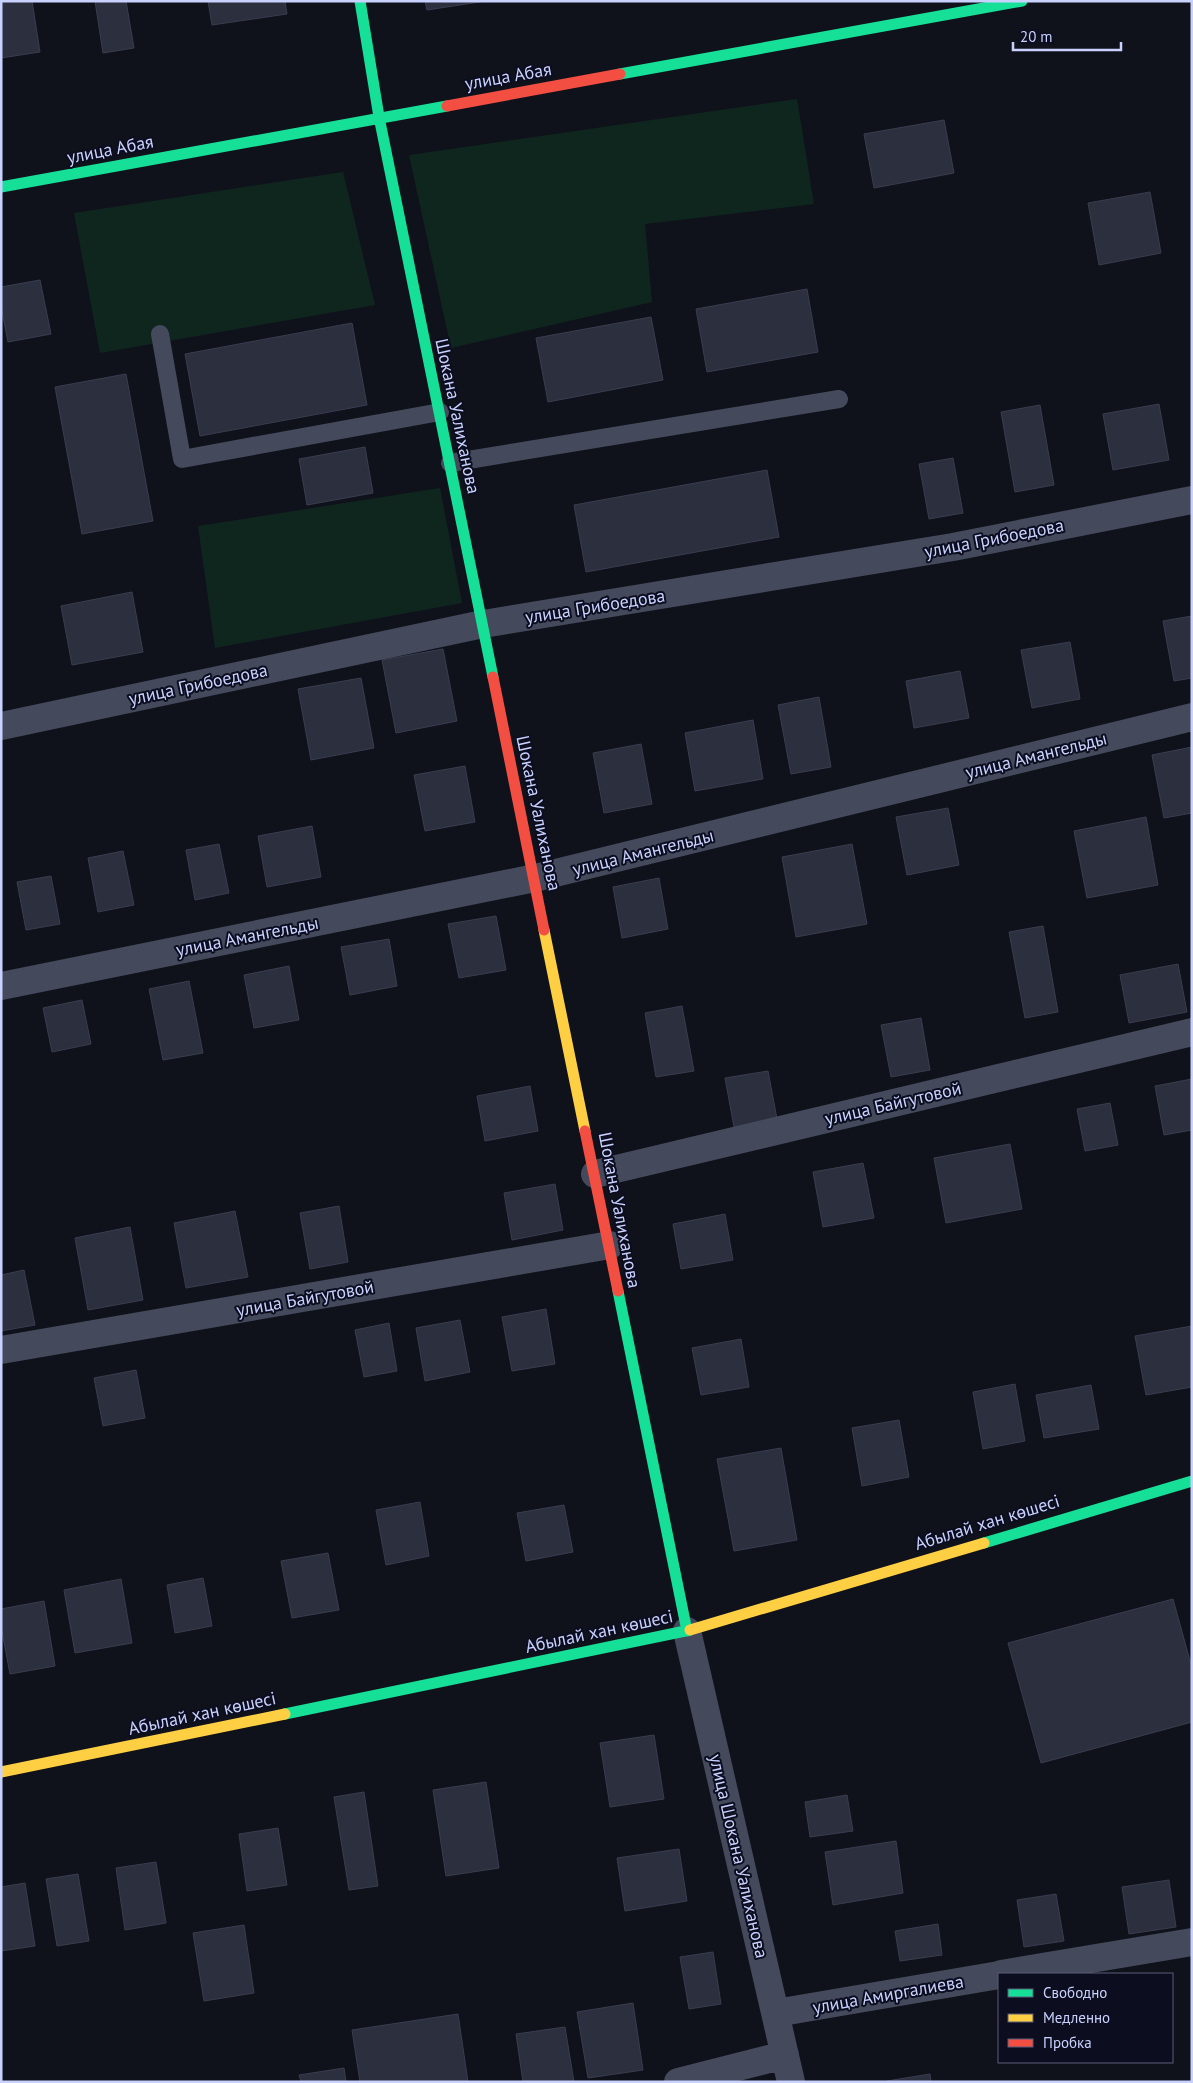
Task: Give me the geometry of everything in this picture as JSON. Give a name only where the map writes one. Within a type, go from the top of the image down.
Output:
[{"type":"street","name":"Шокана Уалиханова","points":[[360,1],[379,117],[687,1631]]},
{"type":"street","name":"улица Абая","points":[[1,187],[1022,1]]},
{"type":"street","name":"улица Грибоедова","points":[[1,726],[483,624],[953,547],[1192,500]]},
{"type":"street","name":"улица Амангельды","points":[[1,986],[535,878],[1192,717]]},
{"type":"street","name":"улица Байгутовой","points":[[595,1174],[1192,1032]]},
{"type":"street","name":"улица Байгутовой","points":[[1,1350],[610,1245]]},
{"type":"street","name":"Абылай хан көшесі","points":[[1,1772],[687,1631],[1158,1489],[1192,1481]]},
{"type":"street","name":"улица Шокана Уалиханова","points":[[687,1631],[791,2082]]},
{"type":"street","name":"улица Амиргалиева","points":[[1006,1973],[1192,1942]]},
{"type":"street","name":"улица Амиргалиева","points":[[776,2013],[998,1974]]},
{"type":"street","points":[[678,2082],[785,2055]]},
{"type":"lane","points":[[160,334],[182,459],[440,412]]},
{"type":"lane","points":[[450,463],[839,399]]},
{"type":"green space","points":[[797,99],[814,204],[645,224],[652,302],[451,348],[409,155]]},
{"type":"green space","points":[[343,172],[375,305],[100,353],[74,213]]},
{"type":"green space","points":[[440,488],[462,603],[215,648],[198,526]]},
{"type":"building","points":[[1,1],[32,1],[40,52],[1,58]]},
{"type":"building","points":[[95,1],[126,1],[134,48],[103,53]]},
{"type":"building","points":[[208,1],[285,1],[287,14],[212,25]]},
{"type":"building","points":[[425,1],[486,1],[427,10]]},
{"type":"building","points":[[944,120],[954,173],[874,188],[864,134]]},
{"type":"building","points":[[1150,192],[1161,253],[1099,265],[1088,203]]},
{"type":"building","points":[[40,280],[51,334],[8,342],[1,306],[1,287]]},
{"type":"building","points":[[807,289],[818,352],[707,372],[696,309]]},
{"type":"building","points":[[651,317],[663,380],[548,402],[536,338]]},
{"type":"building","points":[[352,323],[367,405],[200,436],[185,354]]},
{"type":"building","points":[[126,374],[153,521],[82,534],[55,387]]},
{"type":"building","points":[[1159,404],[1169,460],[1113,470],[1103,414]]},
{"type":"building","points":[[1040,405],[1054,485],[1015,492],[1001,412]]},
{"type":"building","points":[[365,447],[373,493],[307,505],[299,459]]},
{"type":"building","points":[[953,458],[963,513],[929,519],[919,464]]},
{"type":"building","points":[[767,470],[779,537],[586,572],[574,505]]},
{"type":"building","points":[[132,592],[143,652],[72,665],[61,606]]},
{"type":"building","points":[[1192,616],[1192,678],[1174,681],[1163,621]]},
{"type":"building","points":[[1070,642],[1080,699],[1032,708],[1021,650]]},
{"type":"building","points":[[443,649],[457,721],[396,733],[382,660]]},
{"type":"building","points":[[960,671],[969,718],[914,728],[906,681]]},
{"type":"building","points":[[361,678],[374,748],[311,760],[298,689]]},
{"type":"building","points":[[819,697],[831,767],[791,774],[778,705]]},
{"type":"building","points":[[753,720],[763,779],[695,791],[685,733]]},
{"type":"building","points":[[641,744],[652,804],[604,813],[593,753]]},
{"type":"building","points":[[1192,747],[1192,813],[1164,818],[1152,755]]},
{"type":"building","points":[[465,766],[475,822],[425,831],[414,775]]},
{"type":"building","points":[[948,808],[959,865],[907,875],[896,817]]},
{"type":"building","points":[[1146,817],[1158,885],[1087,898],[1074,831]]},
{"type":"building","points":[[312,826],[321,877],[267,887],[258,836]]},
{"type":"building","points":[[219,844],[229,893],[195,900],[186,850]]},
{"type":"building","points":[[852,844],[867,924],[796,937],[782,857]]},
{"type":"building","points":[[123,851],[134,905],[98,912],[88,858]]},
{"type":"building","points":[[51,876],[60,924],[26,930],[17,882]]},
{"type":"building","points":[[659,878],[668,929],[622,938],[613,887]]},
{"type":"building","points":[[496,916],[506,970],[459,978],[448,924]]},
{"type":"building","points":[[1043,926],[1058,1012],[1025,1018],[1009,932]]},
{"type":"building","points":[[389,939],[397,986],[350,995],[341,947]]},
{"type":"building","points":[[1178,964],[1187,1012],[1129,1023],[1120,975]]},
{"type":"building","points":[[289,966],[299,1020],[254,1028],[244,975]]},
{"type":"building","points":[[189,981],[203,1053],[163,1060],[149,989]]},
{"type":"building","points":[[82,1000],[91,1044],[52,1052],[43,1008]]},
{"type":"building","points":[[682,1006],[694,1071],[656,1077],[645,1013]]},
{"type":"building","points":[[921,1018],[930,1070],[891,1077],[881,1025]]},
{"type":"building","points":[[768,1071],[777,1119],[734,1127],[725,1078]]},
{"type":"building","points":[[1192,1079],[1192,1130],[1164,1135],[1155,1086]]},
{"type":"building","points":[[530,1086],[538,1131],[485,1141],[477,1096]]},
{"type":"building","points":[[1110,1103],[1118,1145],[1085,1151],[1077,1109]]},
{"type":"building","points":[[1010,1144],[1022,1209],[946,1223],[934,1158]]},
{"type":"building","points":[[863,1163],[874,1218],[823,1227],[813,1172]]},
{"type":"building","points":[[555,1184],[563,1230],[512,1240],[504,1193]]},
{"type":"building","points":[[339,1206],[348,1262],[310,1269],[300,1213]]},
{"type":"building","points":[[235,1211],[248,1277],[186,1288],[174,1223]]},
{"type":"building","points":[[725,1214],[733,1260],[681,1269],[673,1224]]},
{"type":"building","points":[[130,1227],[143,1300],[88,1310],[75,1238]]},
{"type":"building","points":[[24,1270],[35,1325],[1,1331],[1,1275]]},
{"type":"building","points":[[546,1309],[555,1364],[512,1371],[502,1317]]},
{"type":"building","points":[[460,1320],[470,1372],[425,1381],[416,1328]]},
{"type":"building","points":[[389,1323],[397,1371],[364,1377],[355,1330]]},
{"type":"building","points":[[1192,1326],[1192,1387],[1146,1395],[1135,1336]]},
{"type":"building","points":[[741,1339],[749,1387],[701,1395],[692,1348]]},
{"type":"building","points":[[136,1370],[145,1418],[103,1426],[94,1378]]},
{"type":"building","points":[[1015,1384],[1025,1441],[983,1449],[973,1392]]},
{"type":"building","points":[[1091,1385],[1099,1429],[1044,1438],[1036,1395]]},
{"type":"building","points":[[899,1420],[909,1477],[862,1486],[852,1428]]},
{"type":"building","points":[[781,1448],[797,1540],[734,1551],[717,1459]]},
{"type":"building","points":[[420,1502],[429,1556],[386,1565],[376,1510]]},
{"type":"building","points":[[564,1505],[573,1552],[526,1561],[517,1513]]},
{"type":"building","points":[[328,1553],[339,1610],[292,1618],[281,1561]]},
{"type":"building","points":[[203,1578],[212,1626],[175,1633],[167,1585]]},
{"type":"building","points":[[121,1579],[132,1643],[75,1653],[64,1590]]},
{"type":"building","points":[[1173,1599],[1192,1668],[1192,1722],[1041,1763],[1008,1643]]},
{"type":"building","points":[[44,1601],[55,1666],[10,1674],[1,1626],[1,1609]]},
{"type":"building","points":[[654,1735],[664,1799],[610,1807],[600,1743]]},
{"type":"building","points":[[486,1782],[499,1868],[446,1876],[433,1790]]},
{"type":"building","points":[[364,1792],[378,1886],[349,1890],[334,1797]]},
{"type":"building","points":[[847,1795],[853,1831],[810,1837],[805,1802]]},
{"type":"building","points":[[278,1828],[287,1885],[247,1891],[239,1834]]},
{"type":"building","points":[[896,1841],[903,1893],[833,1905],[825,1852]]},
{"type":"building","points":[[679,1849],[687,1901],[625,1911],[617,1858]]},
{"type":"building","points":[[156,1862],[166,1923],[125,1930],[116,1868]]},
{"type":"building","points":[[78,1874],[89,1941],[57,1946],[46,1879]]},
{"type":"building","points":[[1169,1880],[1176,1927],[1129,1934],[1122,1887]]},
{"type":"building","points":[[25,1883],[35,1946],[1,1951],[1,1887]]},
{"type":"building","points":[[1056,1894],[1064,1941],[1024,1947],[1017,1900]]},
{"type":"building","points":[[938,1924],[942,1955],[900,1961],[895,1931]]},
{"type":"building","points":[[244,1925],[254,1993],[204,2001],[193,1933]]},
{"type":"building","points":[[713,1952],[721,2004],[689,2009],[680,1957]]},
{"type":"building","points":[[633,2003],[643,2070],[588,2078],[577,2012]]},
{"type":"building","points":[[458,2014],[468,2082],[360,2082],[352,2030]]},
{"type":"building","points":[[565,2027],[574,2082],[523,2082],[516,2034]]},
{"type":"building","points":[[344,2068],[346,2082],[301,2082],[299,2075]]},
{"type":"building","points":[[930,2074],[931,2082],[887,2081]]},
{"type":"traffic: fast","points":[[360,1],[379,117],[493,677]]},
{"type":"traffic: fast","points":[[620,74],[1022,1]]},
{"type":"traffic: fast","points":[[1,187],[447,106]]},
{"type":"traffic: fast","points":[[618,1291],[687,1631]]},
{"type":"traffic: fast","points":[[984,1543],[1192,1481]]},
{"type":"traffic: fast","points":[[285,1714],[690,1630]]},
{"type":"traffic: slow","points":[[544,930],[585,1131]]},
{"type":"traffic: slow","points":[[690,1630],[984,1543]]},
{"type":"traffic: slow","points":[[1,1772],[285,1714]]},
{"type":"traffic: jam","points":[[447,106],[620,74]]},
{"type":"traffic: jam","points":[[493,677],[544,930]]},
{"type":"traffic: jam","points":[[585,1131],[618,1291]]}]
